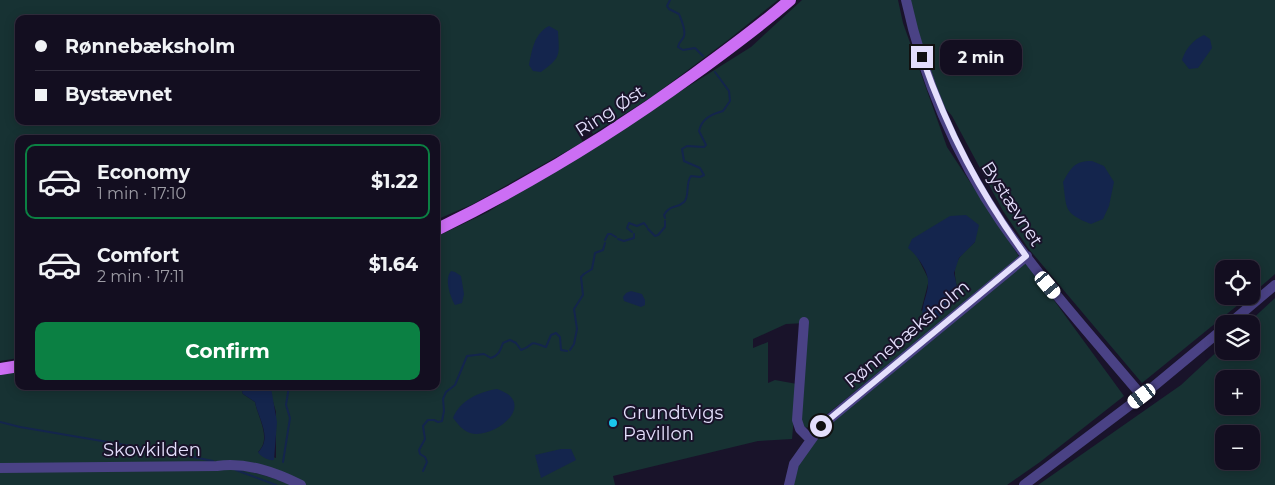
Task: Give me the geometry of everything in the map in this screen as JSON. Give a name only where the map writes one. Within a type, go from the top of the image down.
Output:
[{"type":"main road","name":"Ring Øst","points":[[440,228],[489,204],[567,160],[653,104],[790,0]]},
{"type":"main road","points":[[0,369],[15,367]]},
{"type":"street","name":"Bystævnet","points":[[906,0],[938,104],[956,144],[1001,221],[1048,285],[1142,396]]},
{"type":"street","name":"Rønnebæksholm","points":[[789,485],[794,464],[821,426],[1026,256]]},
{"type":"street","points":[[1240,315],[1275,285]]},
{"type":"street","points":[[804,322],[797,420],[800,429],[810,439]]},
{"type":"street","points":[[1024,485],[1142,396],[1215,335]]},
{"type":"street","name":"Skovkilden","points":[[0,468],[240,465],[288,479],[301,485]]},
{"type":"green space","points":[[0,0],[778,0],[653,96],[593,134],[585,121],[574,127],[583,142],[473,204],[440,218],[440,135],[15,135],[15,359],[0,361]]},
{"type":"green space","points":[[802,0],[898,0],[903,23],[947,147],[1020,258],[811,427],[803,428],[800,419],[806,323],[786,324],[753,339],[753,348],[768,342],[768,383],[775,380],[797,384],[792,439],[758,441],[613,476],[615,485],[302,485],[249,464],[0,464],[0,374],[15,372],[15,390],[243,390],[243,394],[255,402],[263,428],[264,441],[258,452],[276,458],[276,412],[270,390],[440,390],[440,235],[488,212],[751,47]],"holes":[[[975,242],[957,261],[955,272],[957,287],[921,311],[929,280],[916,254]]]},
{"type":"green space","points":[[910,0],[1275,0],[1275,274],[1260,287],[1260,260],[1215,260],[1215,305],[1238,305],[1226,315],[1215,315],[1215,324],[1142,383],[1028,248],[1003,211],[952,116],[941,103]]},
{"type":"green space","points":[[1026,262],[1124,396],[1040,462],[1007,485],[793,485],[798,464],[824,429]]},
{"type":"green space","points":[[1275,298],[1275,485],[1038,485],[1181,385],[1215,353],[1215,360],[1260,360],[1260,315],[1257,315]]},
{"type":"green space","points":[[231,466],[297,485],[0,485],[0,471]]},
{"type":"water","points":[[549,26],[558,31],[558,55],[553,63],[541,72],[533,71],[529,65],[534,43],[540,33]]},
{"type":"water","points":[[1204,35],[1210,39],[1212,48],[1198,68],[1189,69],[1182,60],[1193,42]]},
{"type":"water","points":[[1092,161],[1104,166],[1114,182],[1109,206],[1103,219],[1091,224],[1075,217],[1068,209],[1063,182],[1074,166],[1081,162]]},
{"type":"water","points":[[966,215],[979,225],[975,242],[959,258],[954,273],[957,287],[956,297],[940,316],[930,321],[923,319],[922,314],[928,286],[926,272],[921,262],[908,248],[912,239],[950,216]]},
{"type":"water","points":[[451,271],[461,276],[464,294],[462,303],[455,305],[448,283]]},
{"type":"water","points":[[631,291],[642,294],[645,305],[641,307],[624,301],[623,297]]},
{"type":"water","points":[[497,389],[510,396],[514,404],[514,411],[504,424],[496,429],[478,434],[462,429],[453,418],[460,406],[484,392]]},
{"type":"water","points":[[243,390],[271,390],[277,422],[274,460],[261,456],[258,452],[264,441],[263,428],[255,402],[242,392]]},
{"type":"water","points":[[561,449],[571,449],[576,460],[541,478],[535,455]]},
{"type":"waterway","points":[[670,0],[667,6],[679,14],[683,25],[684,34],[678,47],[683,50],[695,48],[703,56]]},
{"type":"waterway","points":[[665,218],[664,215],[669,209],[681,204],[686,199],[691,176],[700,177],[704,175],[700,168],[684,161],[682,149],[687,146],[704,147],[706,145],[699,131],[702,123],[711,115],[723,111],[730,101],[729,91],[715,72]]},
{"type":"waterway","points":[[648,229],[655,236],[658,235],[665,227],[665,221]]},
{"type":"waterway","points":[[632,232],[627,228],[629,223],[637,226],[644,223],[647,227]]},
{"type":"waterway","points":[[605,240],[608,234],[616,237]]},
{"type":"waterway","points":[[618,239],[624,241],[634,238],[634,234]]},
{"type":"waterway","points":[[570,350],[574,344],[577,329],[574,309],[583,295],[581,277],[592,269],[595,253],[603,250],[605,243]]},
{"type":"waterway","points":[[423,471],[427,462],[419,450],[425,439],[423,426],[428,420],[442,421],[444,411],[443,399],[446,392],[455,385],[467,356],[484,354],[491,358],[496,356],[503,343],[510,340],[516,343],[521,350],[533,343],[546,347],[551,335],[556,333],[560,337],[561,350],[567,351]]},
{"type":"waterway","points":[[283,462],[290,418],[286,405],[288,390]]},
{"type":"waterway","points":[[0,422],[178,454]]},
{"type":"waterway","points":[[188,456],[213,461]]},
{"type":"waterway","points":[[236,470],[276,485]]},
{"type":"place","name":"Grundtvigs Pavillon","points":[[613,423]]},
{"type":"route","points":[[821,426],[1026,256],[1001,221],[956,144],[938,104],[922,57]]}]
